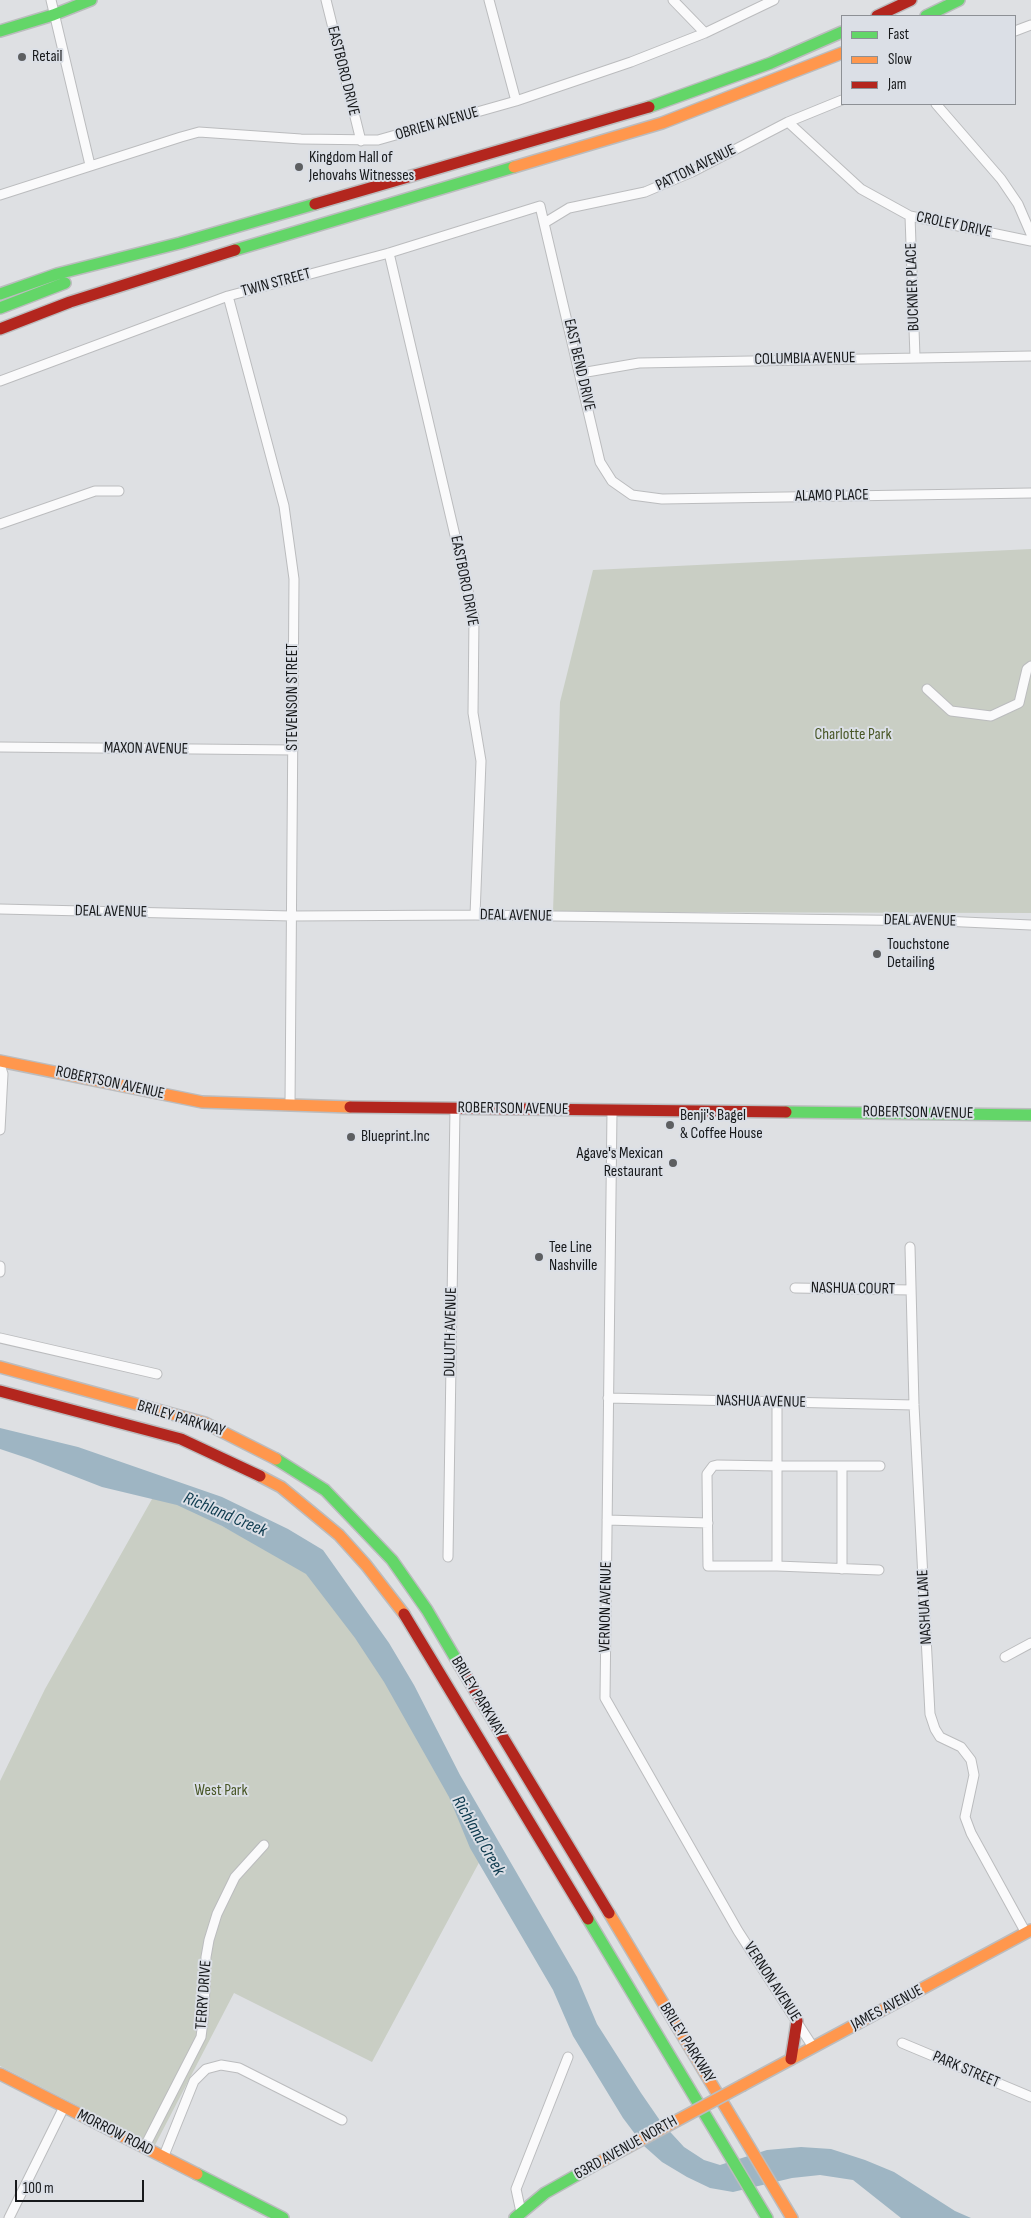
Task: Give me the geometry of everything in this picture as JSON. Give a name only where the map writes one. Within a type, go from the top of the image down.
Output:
[{"type":"main road","points":[[0,31],[53,15],[91,0]]},
{"type":"main road","points":[[879,15],[911,0]]},
{"type":"main road","points":[[928,15],[959,0]]},
{"type":"main road","points":[[0,294],[57,274],[180,243],[656,105],[771,63],[841,32]]},
{"type":"main road","points":[[0,329],[51,309],[189,264],[662,123],[841,53]]},
{"type":"main road","points":[[0,308],[58,285],[180,243]]},
{"type":"main road","points":[[0,336],[51,309]]},
{"type":"main road","name":"ROBERTSON AVENUE","points":[[0,1060],[202,1102],[612,1111],[828,1111],[1031,1115]]},
{"type":"main road","name":"BRILEY PARKWAY","points":[[0,1366],[205,1423],[284,1463],[324,1490],[392,1560],[427,1610],[792,2218]]},
{"type":"main road","name":"BRILEY PARKWAY","points":[[0,1391],[182,1439],[237,1464],[281,1488],[339,1535],[366,1564],[401,1610],[425,1648],[766,2218]]},
{"type":"main road","name":"JAMES AVENUE","points":[[743,2085],[1028,1932]]},
{"type":"main road","points":[[790,2059],[797,2021]]},
{"type":"main road","name":"MORROW ROAD","points":[[0,2074],[283,2218]]},
{"type":"main road","name":"63RD AVENUE NORTH","points":[[518,2215],[545,2193],[743,2085]]},
{"type":"street","points":[[51,0],[53,15],[74,89],[90,165]]},
{"type":"street","name":"EASTBORO DRIVE","points":[[326,0],[361,141]]},
{"type":"street","points":[[489,0],[516,102]]},
{"type":"street","points":[[673,0],[705,34]]},
{"type":"street","name":"OBRIEN AVENUE","points":[[0,195],[199,132],[361,141],[378,140],[516,102],[631,62],[705,34],[774,0]]},
{"type":"street","points":[[1016,31],[1031,25]]},
{"type":"street","name":"PATTON AVENUE","points":[[546,222],[569,208],[645,192],[692,172],[788,122],[841,100]]},
{"type":"street","points":[[937,105],[1001,179],[1018,204],[1031,234]]},
{"type":"street","name":"CROLEY DRIVE","points":[[788,122],[862,189],[910,216],[1031,241]]},
{"type":"street","name":"TWIN STREET","points":[[0,381],[228,296],[389,253],[540,206],[546,222]]},
{"type":"street","name":"BUCKNER PLACE","points":[[910,216],[916,357]]},
{"type":"street","name":"EAST BEND DRIVE","points":[[546,222],[600,462],[612,481],[632,495]]},
{"type":"street","name":"EASTBORO DRIVE","points":[[389,253],[474,617],[473,713],[481,761],[476,915]]},
{"type":"street","name":"STEVENSON STREET","points":[[228,296],[284,506],[294,579],[290,1105]]},
{"type":"street","name":"COLUMBIA AVENUE","points":[[581,373],[639,363],[1031,356]]},
{"type":"street","points":[[0,524],[95,491],[118,491]]},
{"type":"street","name":"ALAMO PLACE","points":[[632,495],[662,499],[1031,493]]},
{"type":"street","points":[[926,689],[951,711],[991,716],[1019,703],[1027,669],[1031,666]]},
{"type":"street","name":"MAXON AVENUE","points":[[0,747],[293,750]]},
{"type":"street","name":"DEAL AVENUE","points":[[0,909],[291,916],[476,915],[942,921],[1031,925]]},
{"type":"street","points":[[0,1065],[3,1074],[0,1130]]},
{"type":"street","name":"DULUTH AVENUE","points":[[448,1557],[455,1108]]},
{"type":"street","name":"VERNON AVENUE","points":[[612,1111],[605,1698],[738,1931],[813,2047]]},
{"type":"street","name":"NASHUA LANE","points":[[910,1246],[914,1405],[930,1714],[940,1737],[961,1747],[971,1760],[974,1775],[965,1817],[971,1833],[1028,1932]]},
{"type":"street","points":[[0,1266],[0,1272]]},
{"type":"street","name":"NASHUA COURT","points":[[795,1288],[911,1290]]},
{"type":"street","points":[[0,1338],[157,1374]]},
{"type":"street","name":"NASHUA AVENUE","points":[[608,1398],[914,1405]]},
{"type":"street","points":[[777,1403],[777,1566]]},
{"type":"street","points":[[879,1570],[777,1566],[708,1566],[707,1474],[713,1466],[880,1466]]},
{"type":"street","points":[[842,1466],[842,1569]]},
{"type":"street","points":[[607,1520],[708,1523]]},
{"type":"street","points":[[1006,1657],[1031,1643]]},
{"type":"street","name":"TERRY DRIVE","points":[[144,2148],[201,2037],[206,1957],[217,1914],[235,1877],[264,1846]]},
{"type":"street","name":"PARK STREET","points":[[902,2043],[1031,2097]]},
{"type":"street","points":[[518,2215],[516,2189],[568,2057]]},
{"type":"street","points":[[163,2158],[194,2081],[206,2069],[221,2065],[239,2068],[342,2120]]},
{"type":"street","points":[[9,2218],[64,2107]]},
{"type":"green space","name":"Charlotte Park","points":[[1031,549],[1031,913],[553,912],[560,702],[593,570]]},
{"type":"green space","name":"West Park","points":[[156,1492],[317,1575],[386,1667],[482,1857],[372,2062],[234,1993],[155,2145],[0,2066],[0,1781],[45,1689]]},
{"type":"water","name":"Richland Creek","points":[[0,1428],[78,1447],[222,1497],[288,1529],[323,1550],[389,1643],[414,1685],[460,1775],[577,1977],[597,2024],[661,2122],[684,2147],[704,2160],[720,2165],[767,2150],[801,2147],[831,2149],[894,2172],[955,2211],[971,2218],[901,2218],[853,2180],[820,2175],[792,2178],[733,2192],[710,2188],[662,2162],[644,2146],[623,2118],[573,2036],[553,1990],[470,1848],[449,1797],[384,1682],[355,1638],[306,1574],[222,1526],[177,1505],[102,1487],[0,1449]]},
{"type":"traffic: fast","points":[[0,31],[53,15],[91,0]]},
{"type":"traffic: fast","points":[[928,15],[959,0]]},
{"type":"traffic: fast","points":[[649,107],[771,63],[841,32]]},
{"type":"traffic: fast","points":[[235,250],[514,167]]},
{"type":"traffic: fast","points":[[0,294],[57,274],[180,243],[315,204]]},
{"type":"traffic: fast","points":[[0,308],[65,283]]},
{"type":"traffic: fast","points":[[786,1112],[1031,1115]]},
{"type":"traffic: fast","points":[[276,1459],[325,1490],[392,1560],[427,1610],[460,1666]]},
{"type":"traffic: fast","points":[[588,1919],[767,2218]]},
{"type":"traffic: fast","points":[[515,2218],[545,2193],[600,2162]]},
{"type":"traffic: fast","points":[[197,2174],[283,2218]]},
{"type":"traffic: slow","points":[[514,167],[662,123],[841,53]]},
{"type":"traffic: slow","points":[[0,1061],[202,1102],[350,1107]]},
{"type":"traffic: slow","points":[[0,1367],[205,1423],[276,1459]]},
{"type":"traffic: slow","points":[[260,1476],[281,1487],[339,1535],[366,1565],[404,1614]]},
{"type":"traffic: slow","points":[[609,1913],[792,2218]]},
{"type":"traffic: slow","points":[[743,2085],[1031,1930]]},
{"type":"traffic: slow","points":[[0,2074],[197,2174]]},
{"type":"traffic: slow","points":[[600,2162],[743,2085]]},
{"type":"traffic: jam","points":[[879,15],[911,0]]},
{"type":"traffic: jam","points":[[315,204],[649,107]]},
{"type":"traffic: jam","points":[[0,329],[70,302],[235,250]]},
{"type":"traffic: jam","points":[[350,1107],[786,1112]]},
{"type":"traffic: jam","points":[[0,1391],[181,1439],[260,1476]]},
{"type":"traffic: jam","points":[[404,1614],[588,1919]]},
{"type":"traffic: jam","points":[[460,1666],[609,1913]]},
{"type":"traffic: jam","points":[[791,2059],[797,2021]]},
{"type":"place","name":"Retail","points":[[22,57]]},
{"type":"place","name":"Kingdom Hall of Jehovahs Witnesses","points":[[299,167]]},
{"type":"place","name":"Touchstone Detailing","points":[[877,954]]},
{"type":"place","name":"Benji's Bagel & Coffee House","points":[[670,1125]]},
{"type":"place","name":"Blueprint.Inc","points":[[351,1137]]},
{"type":"place","name":"Agave's Mexican Restaurant","points":[[673,1163]]},
{"type":"place","name":"Tee Line Nashville","points":[[539,1257]]}]
